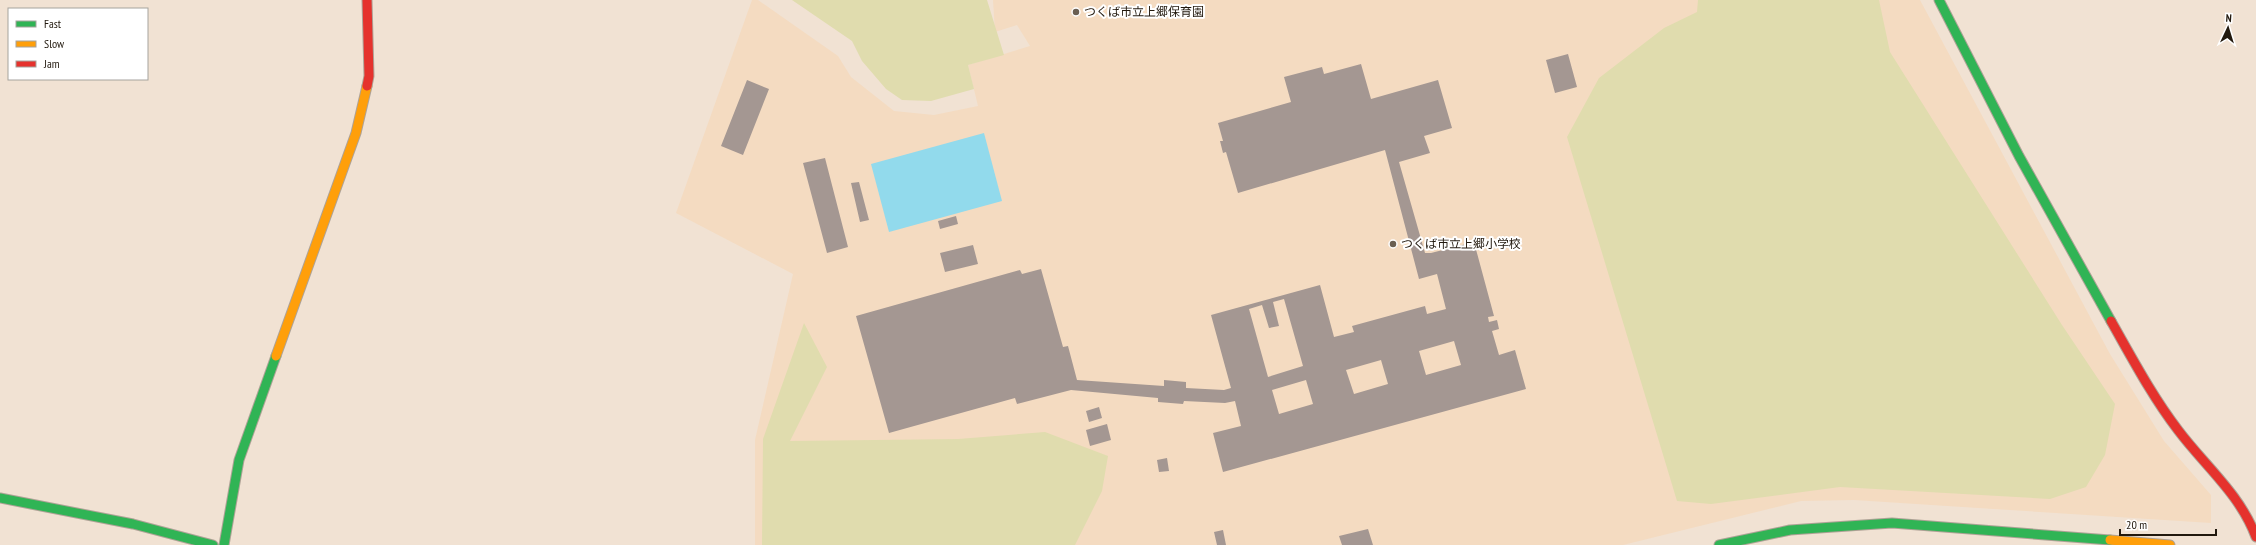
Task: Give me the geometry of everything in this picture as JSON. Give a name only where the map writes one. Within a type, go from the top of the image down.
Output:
[{"type":"street","points":[[224,545],[240,460],[356,133],[369,76],[366,0]]},
{"type":"street","points":[[1939,0],[2019,156],[2142,376],[2178,430],[2238,500],[2252,526],[2256,538]]},
{"type":"street","points":[[0,498],[133,524],[213,545]]},
{"type":"street","points":[[1719,545],[1790,530],[1892,523],[2170,545]]},
{"type":"shaded area","name":"つくば市立上郷小学校","points":[[752,0],[758,0],[838,56],[851,77],[894,111],[934,115],[978,106],[968,65],[1030,46],[1017,25],[995,32],[993,0],[1920,0],[2110,354],[2164,441],[2211,495],[2211,523],[1854,500],[1801,501],[1623,545],[755,545],[755,440],[793,274],[676,213]]},
{"type":"shaded area","points":[[792,0],[987,0],[1004,55],[968,65],[974,89],[931,101],[902,100],[886,89],[862,61],[852,41]]},
{"type":"shaded area","points":[[1698,0],[1879,0],[1890,52],[2062,325],[2115,404],[2105,455],[2086,487],[2050,499],[1840,487],[1711,504],[1677,501],[1567,137],[1599,78],[1664,28],[1697,12]]},
{"type":"shaded area","points":[[804,323],[827,367],[790,441],[958,439],[1045,432],[1108,456],[1102,491],[1075,545],[762,545],[763,439]]},
{"type":"water","points":[[984,133],[1002,201],[889,232],[871,164]]},
{"type":"building","points":[[1568,54],[1577,87],[1555,93],[1546,60]]},
{"type":"building","points":[[1361,64],[1371,99],[1438,80],[1452,128],[1424,136],[1430,153],[1399,162],[1425,253],[1431,253],[1474,242],[1494,316],[1488,317],[1489,322],[1497,320],[1499,329],[1492,331],[1499,355],[1515,350],[1526,389],[1223,472],[1213,433],[1241,426],[1235,401],[1225,403],[1184,401],[1183,404],[1158,402],[1158,398],[1071,390],[1017,404],[1015,398],[889,433],[856,316],[1020,270],[1022,274],[1041,269],[1063,347],[1068,346],[1077,380],[1164,386],[1164,380],[1186,382],[1186,388],[1224,390],[1231,388],[1211,315],[1320,285],[1334,337],[1354,332],[1352,326],[1425,306],[1427,314],[1446,309],[1437,274],[1419,279],[1385,150],[1238,193],[1226,152],[1223,153],[1220,141],[1223,141],[1218,123],[1291,102],[1284,77],[1322,67],[1324,74]],"holes":[[[1284,299],[1303,366],[1268,377],[1249,309],[1262,305],[1269,328],[1279,326],[1273,302]],[[1454,341],[1461,365],[1426,375],[1419,351]],[[1381,360],[1388,384],[1354,394],[1346,370]],[[1306,380],[1313,404],[1279,414],[1272,390]]]},
{"type":"building","points":[[747,80],[769,89],[743,155],[721,146]]},
{"type":"building","points":[[825,158],[848,247],[827,253],[803,163]]},
{"type":"building","points":[[859,182],[869,220],[860,222],[851,183]]},
{"type":"building","points":[[956,216],[958,224],[940,229],[938,221]]},
{"type":"building","points":[[973,245],[978,264],[945,272],[940,253]]},
{"type":"building","points":[[1099,407],[1102,418],[1089,422],[1086,411]]},
{"type":"building","points":[[1107,424],[1111,440],[1090,446],[1086,430]]},
{"type":"building","points":[[1167,458],[1169,471],[1159,472],[1157,460]]},
{"type":"building","points":[[1368,529],[1373,545],[1342,545],[1339,536]]},
{"type":"building","points":[[1223,530],[1226,545],[1217,545],[1214,532]]},
{"type":"traffic: fast","points":[[1939,0],[2019,156],[2111,321]]},
{"type":"traffic: fast","points":[[224,545],[239,460],[276,356]]},
{"type":"traffic: fast","points":[[0,498],[133,524],[213,545]]},
{"type":"traffic: fast","points":[[1719,545],[1790,530],[1892,523],[2110,540]]},
{"type":"traffic: slow","points":[[276,356],[356,133],[367,86]]},
{"type":"traffic: slow","points":[[2110,540],[2170,545]]},
{"type":"traffic: jam","points":[[367,0],[369,76],[367,86]]},
{"type":"traffic: jam","points":[[2111,321],[2160,404],[2188,443],[2241,507],[2256,537]]},
{"type":"place","name":"つくば市立上郷保育園","points":[[1076,12]]},
{"type":"place","name":"つくば市立上郷小学校","points":[[1393,244]]}]
